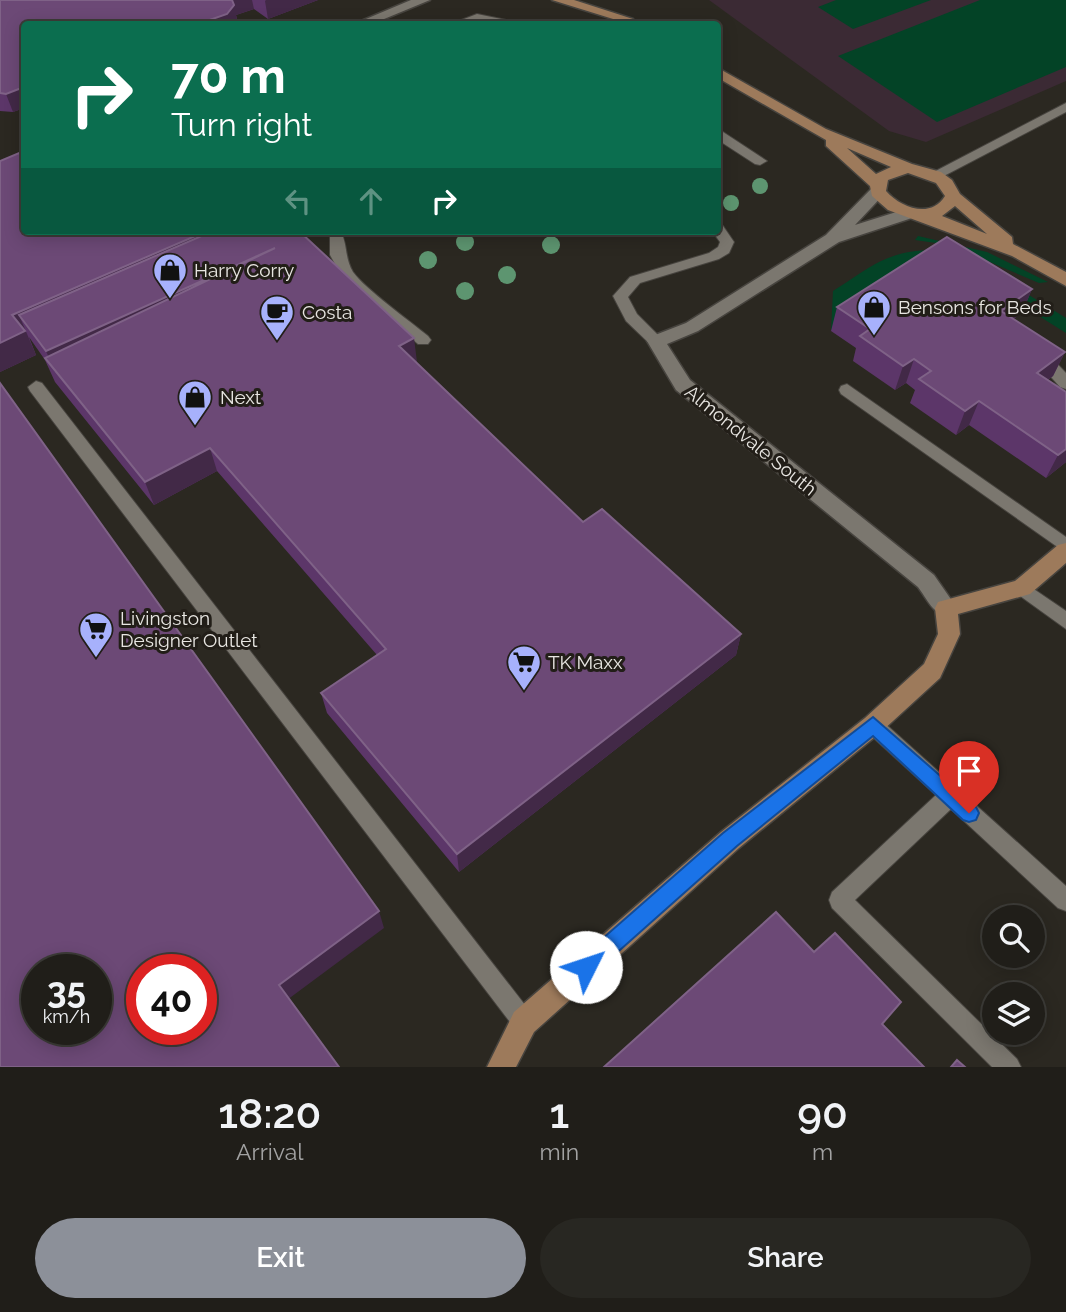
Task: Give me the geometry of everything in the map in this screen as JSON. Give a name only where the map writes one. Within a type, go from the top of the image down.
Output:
[{"type":"street","points":[[368,21],[421,0]]},
{"type":"street","points":[[559,0],[627,21]]},
{"type":"street","points":[[598,0],[629,21]]},
{"type":"street","points":[[721,74],[821,132],[908,169],[935,175],[951,188],[953,196],[1018,251]]},
{"type":"street","points":[[821,132],[878,188],[883,200],[1018,251],[1066,279]]},
{"type":"street","points":[[832,239],[878,188],[886,173],[908,169]]},
{"type":"street","points":[[656,341],[692,327],[832,239],[916,213],[944,209],[953,196]]},
{"type":"street","name":"Almondvale South","points":[[656,341],[683,385],[926,581],[946,608]]},
{"type":"street","points":[[501,1067],[524,1022],[730,839],[873,725],[932,671],[949,634],[946,608],[1022,588],[1066,549]]},
{"type":"lane","points":[[466,21],[477,17],[497,21]]},
{"type":"lane","points":[[935,175],[1066,107]]},
{"type":"lane","points":[[721,137],[760,161]]},
{"type":"lane","points":[[656,341],[631,317],[620,296],[635,280],[714,256],[724,250],[727,242],[721,233]]},
{"type":"lane","points":[[335,235],[337,255],[349,277],[423,340]]},
{"type":"lane","points":[[1038,354],[1066,383]]},
{"type":"lane","points":[[36,387],[524,1022]]},
{"type":"lane","points":[[847,390],[1066,549]]},
{"type":"lane","points":[[1022,588],[1066,621]]},
{"type":"lane","points":[[873,725],[1066,900]]},
{"type":"lane","points":[[950,796],[840,900],[1009,1067]]},
{"type":"shaded area","points":[[709,0],[1066,0],[1066,81],[926,142],[889,131]]},
{"type":"green space","points":[[836,0],[931,0],[853,29],[818,7]]},
{"type":"green space","points":[[980,0],[1066,0],[1066,67],[937,122],[838,56]]},
{"type":"green space","points":[[918,236],[987,252],[1048,282],[1039,283],[950,245],[915,240]]},
{"type":"green space","points":[[932,250],[831,331],[833,291],[890,257]]},
{"type":"green space","points":[[965,270],[1024,292],[1066,318],[1066,333]]},
{"type":"building","points":[[0,0],[232,0],[234,5],[227,14],[207,21],[21,21],[21,88],[6,94],[0,93]]},
{"type":"building","points":[[21,152],[21,235],[198,235],[12,315],[25,331],[0,343],[0,161]]},
{"type":"building","points":[[204,235],[303,235],[414,338],[399,346],[583,522],[602,509],[741,634],[457,854],[321,693],[386,649],[210,448],[145,482],[45,358],[275,248],[46,351],[19,315]]},
{"type":"building","points":[[947,237],[1032,289],[1001,311],[1065,352],[1037,373],[1066,392],[1066,449],[1058,455],[979,401],[965,411],[919,379],[931,371],[914,359],[903,366],[860,336],[870,329],[837,307]]},
{"type":"building","name":"Livingston Designer Outlet","points":[[0,383],[379,911],[279,985],[339,1067],[0,1067]]},
{"type":"building","points":[[776,912],[814,952],[835,933],[901,1002],[882,1024],[924,1067],[604,1067]]},
{"type":"building","points":[[957,1060],[965,1067],[951,1067]]},
{"type":"place","name":"Harry Corry","points":[[170,300]]},
{"type":"place","name":"Bensons for Beds","points":[[874,337]]},
{"type":"place","name":"Costa","points":[[277,342]]},
{"type":"place","name":"Next","points":[[195,427]]},
{"type":"place","name":"Livingston Designer Outlet","points":[[96,659]]},
{"type":"place","name":"TK Maxx","points":[[524,692]]},
{"type":"route","points":[[586,967],[730,839],[873,725],[969,813]]}]
